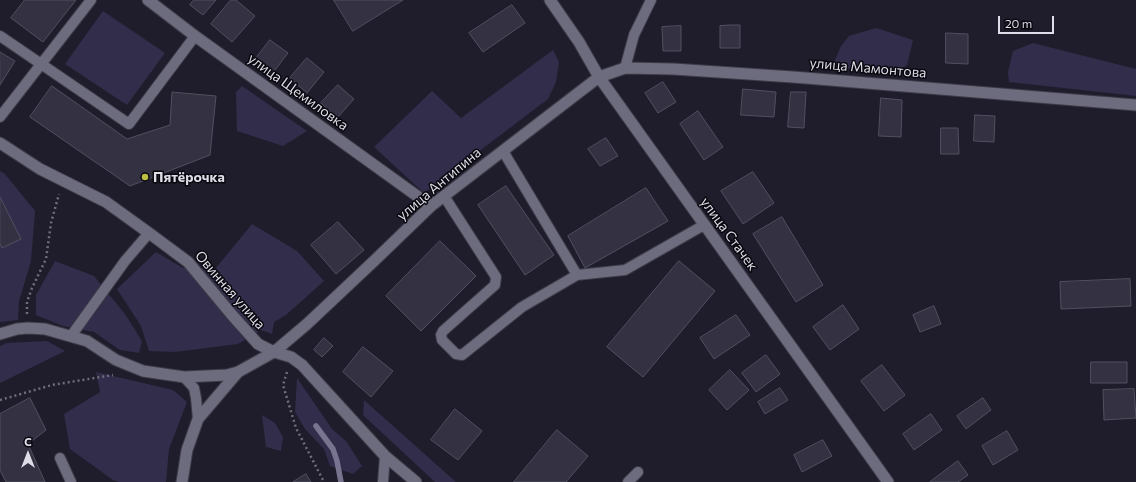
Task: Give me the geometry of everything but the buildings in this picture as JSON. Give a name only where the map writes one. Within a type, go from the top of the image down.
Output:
[{"type":"street","name":"улица Щемиловка","points":[[148,0],[195,36],[431,206]]},
{"type":"street","name":"улица Стачек","points":[[550,0],[579,42],[599,78],[888,482]]},
{"type":"street","name":"улица Мамонтова","points":[[599,78],[625,68],[673,69],[792,77],[1136,105]]},
{"type":"street","name":"улица Антипина","points":[[238,372],[274,352],[307,324],[431,206],[599,78]]},
{"type":"street","name":"Овинная улица","points":[[0,143],[40,169],[106,202],[188,262],[232,316],[258,344],[274,352],[291,357],[302,365],[385,456],[416,482]]},
{"type":"street","points":[[0,334],[17,329],[45,329],[87,341],[116,360],[143,371],[184,378],[227,375],[238,372]]},
{"type":"street","points":[[182,482],[187,450],[198,419],[238,372]]},
{"type":"lane","points":[[0,117],[91,0]]},
{"type":"lane","points":[[625,68],[634,36],[651,0]]},
{"type":"lane","points":[[0,36],[129,124],[195,36]]},
{"type":"lane","points":[[502,151],[577,275]]},
{"type":"lane","points":[[444,196],[496,277],[495,285],[441,335],[442,340],[456,354],[459,355],[462,355],[522,307],[577,275],[625,270],[704,225]]},
{"type":"lane","points":[[72,336],[125,261],[150,233]]},
{"type":"lane","points":[[184,378],[194,388],[198,419]]},
{"type":"lane","points":[[383,482],[385,456]]},
{"type":"lane","points":[[60,458],[71,482]]},
{"type":"lane","points":[[628,482],[638,472]]},
{"type":"path","points":[[28,328],[27,302],[46,259],[51,223],[63,180]]},
{"type":"path","points":[[291,357],[283,385],[296,428],[324,482]]},
{"type":"path","points":[[0,400],[52,385],[118,374]]},
{"type":"shaded area","points":[[103,11],[165,53],[127,105],[65,64]]},
{"type":"shaded area","points":[[876,28],[913,40],[907,65],[896,74],[864,72],[833,65],[841,46],[849,36]]},
{"type":"shaded area","points":[[1033,43],[1136,69],[1136,96],[1009,82],[1008,72],[1013,51]]},
{"type":"shaded area","points":[[553,50],[559,62],[556,82],[548,99],[424,193],[374,147],[432,91],[461,118]]},
{"type":"shaded area","points":[[242,86],[307,131],[283,146],[237,131],[236,92]]},
{"type":"shaded area","points":[[0,171],[5,174],[35,211],[31,261],[19,301],[18,320],[0,322]]},
{"type":"shaded area","points":[[252,224],[297,251],[324,281],[286,315],[274,322],[272,334],[261,330],[238,344],[175,352],[149,351],[141,326],[117,289],[156,252],[183,268],[216,268]]},
{"type":"shaded area","points":[[55,261],[94,276],[125,314],[142,341],[139,353],[120,350],[94,332],[63,326],[36,315],[36,295]]},
{"type":"shaded area","points":[[47,341],[65,351],[0,383],[0,346],[7,343]]},
{"type":"shaded area","points":[[96,372],[173,390],[187,402],[169,449],[166,482],[119,482],[113,480],[70,449],[64,414],[100,392]]},
{"type":"shaded area","points":[[297,378],[332,429],[346,441],[362,466],[353,474],[330,466],[324,449],[305,429],[295,412]]},
{"type":"shaded area","points":[[364,400],[456,482],[435,482],[363,415]]},
{"type":"shaded area","points":[[262,415],[275,423],[283,437],[281,451],[266,447]]},
{"type":"waterway","points":[[316,426],[333,449],[341,482]]},
{"type":"place","name":"Пятёрочка","points":[[145,177]]}]
